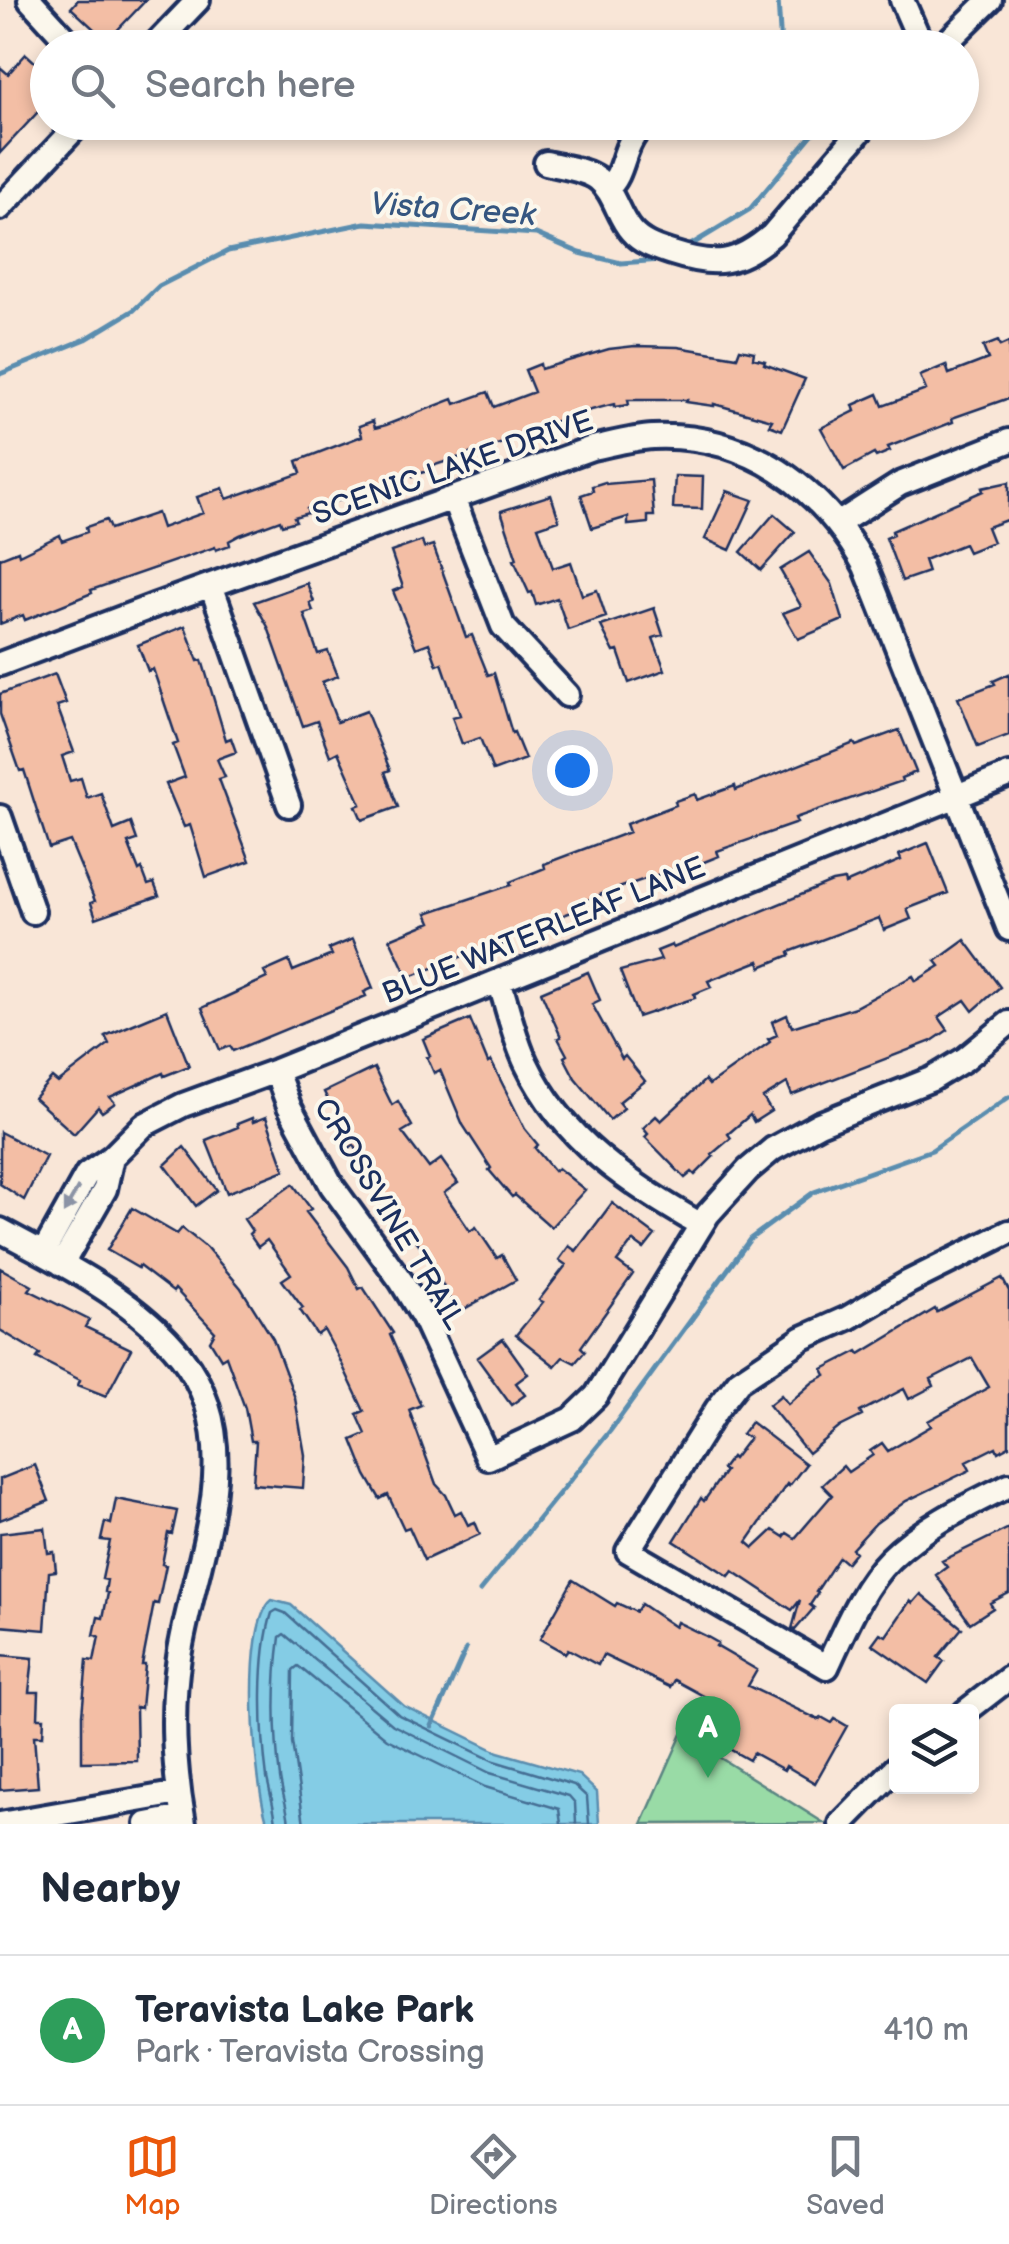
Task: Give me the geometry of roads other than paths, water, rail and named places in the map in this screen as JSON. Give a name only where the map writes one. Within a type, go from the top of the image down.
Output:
[{"type":"street","points":[[30,0],[58,30]]},
{"type":"street","points":[[169,30],[198,0]]},
{"type":"street","points":[[902,0],[924,30]]},
{"type":"street","points":[[952,30],[990,0]]},
{"type":"street","points":[[0,208],[64,140]]},
{"type":"street","points":[[608,188],[619,174],[624,150],[631,140]]},
{"type":"street","points":[[546,163],[594,176],[608,188],[628,229],[641,240],[694,260],[720,262],[755,249],[772,234],[853,140]]},
{"type":"street","name":"SCENIC LAKE DRIVE","points":[[0,664],[592,448],[653,437],[716,444],[754,457],[794,480],[839,523],[866,566],[1009,929]]},
{"type":"street","points":[[839,523],[900,484],[1009,441]]},
{"type":"street","points":[[453,498],[503,626],[567,695]]},
{"type":"street","points":[[211,585],[289,805]]},
{"type":"street","name":"BLUE WATERLEAF LANE","points":[[52,1259],[76,1190],[87,1174],[112,1157],[144,1124],[183,1105],[499,982],[1009,775]]},
{"type":"street","points":[[0,817],[33,912]]},
{"type":"street","points":[[499,982],[525,1062],[552,1108],[587,1148],[634,1186],[701,1225]]},
{"type":"street","name":"CROSSVINE TRAIL","points":[[276,1071],[296,1120],[332,1186],[401,1280],[423,1317],[488,1458],[572,1419],[596,1396],[722,1195],[773,1149],[819,1124],[932,1079],[965,1059],[1009,1023]]},
{"type":"street","points":[[0,1230],[116,1298],[163,1337],[182,1358],[202,1396],[210,1424],[217,1460],[214,1494],[179,1655],[173,1710],[174,1771],[184,1821],[147,1824]]},
{"type":"street","points":[[1009,1232],[803,1338],[739,1381],[717,1409],[628,1550],[827,1667],[855,1609],[887,1562],[920,1533],[1009,1485]]},
{"type":"street","points":[[975,1704],[1009,1678]]},
{"type":"street","points":[[841,1824],[889,1775]]},
{"type":"street","points":[[0,1824],[178,1794]]},
{"type":"water","points":[[272,1600],[291,1605],[404,1706],[498,1752],[579,1775],[597,1792],[599,1824],[268,1824],[258,1776],[253,1672],[262,1615]]},
{"type":"waterway","name":"Vista Creek","points":[[778,0],[780,30]]},
{"type":"waterway","name":"Vista Creek","points":[[684,249],[750,209],[808,140]]},
{"type":"waterway","name":"Vista Creek","points":[[0,374],[86,339],[134,310],[159,286],[228,251],[365,223],[536,234],[580,253],[621,263],[661,260]]},
{"type":"waterway","points":[[480,1591],[610,1431],[750,1239],[814,1192],[932,1150],[1009,1097]]},
{"type":"waterway","points":[[432,1726],[466,1649]]},
{"type":"place","name":"Teravista Lake Park","points":[[708,1778]]}]
